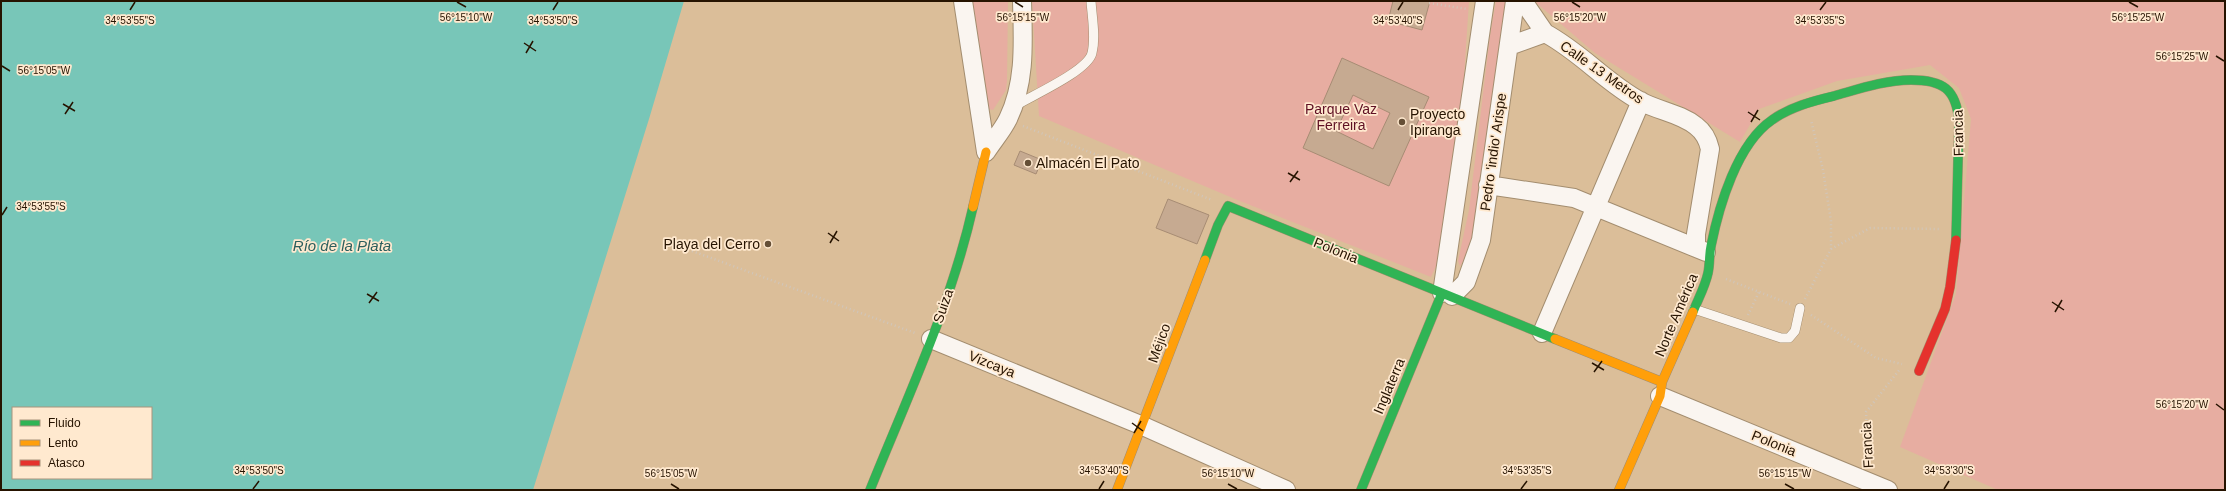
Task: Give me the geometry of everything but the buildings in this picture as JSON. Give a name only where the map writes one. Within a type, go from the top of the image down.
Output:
[{"type":"street","points":[[963,1],[986,152]]},
{"type":"street","name":"Suiza","points":[[870,490],[931,339],[966,240],[986,152],[1010,114],[1021,76],[1023,45],[1022,1]]},
{"type":"street","name":"Pedro 'indio' Arispe","points":[[1447,294],[1466,282],[1475,261],[1481,240],[1515,1]]},
{"type":"street","name":"Calle 13 Metros","points":[[1523,1],[1545,34],[1568,45],[1612,82],[1641,101],[1696,126],[1707,138],[1710,149],[1696,234],[1702,250]]},
{"type":"street","points":[[1447,294],[1484,7]]},
{"type":"street","name":"Calle 13 Metros","points":[[1509,46],[1545,34]]},
{"type":"street","name":"Francia","points":[[1762,128],[1774,118],[1807,104],[1873,85],[1911,80],[1930,81],[1940,84],[1954,96],[1959,109],[1956,230],[1950,291],[1944,311],[1919,371]]},
{"type":"street","points":[[1542,333],[1641,101]]},
{"type":"street","name":"Norte América","points":[[1620,490],[1709,272],[1702,250],[1750,145],[1762,128]]},
{"type":"street","points":[[1488,185],[1574,198],[1596,205],[1702,250]]},
{"type":"street","name":"Polonia","points":[[1228,206],[1542,333],[1618,366],[1661,389],[1868,486],[1888,490]]},
{"type":"street","name":"Méjico","points":[[1117,490],[1144,426],[1218,226],[1228,206]]},
{"type":"street","name":"Inglaterra","points":[[1361,490],[1447,294]]},
{"type":"street","name":"Vizcaya","points":[[931,339],[1144,426],[1286,490]]},
{"type":"lane","points":[[1010,114],[1082,67],[1092,54],[1094,35],[1091,1]]},
{"type":"lane","points":[[1694,309],[1781,338],[1789,338],[1795,331],[1800,308]]},
{"type":"path","points":[[1429,3],[1484,7]]},
{"type":"path","points":[[1709,272],[1800,308],[1831,249],[1830,221],[1823,170],[1807,104]]},
{"type":"path","points":[[1010,114],[1228,206]]},
{"type":"path","points":[[1831,249],[1870,228],[1956,230]]},
{"type":"path","points":[[692,251],[931,339]]},
{"type":"path","points":[[1742,326],[1759,292]]},
{"type":"path","name":"Francia","points":[[1800,308],[1876,358],[1904,364],[1866,412],[1868,486]]},
{"type":"green space","points":[[971,1],[1008,1],[1006,90],[993,110],[989,109],[985,91]]},
{"type":"green space","name":"Parque Vaz Ferreira","points":[[1032,1],[1469,1],[1464,77],[1446,213],[1439,260],[1431,277],[1235,199],[1039,116]]},
{"type":"green space","points":[[1496,1],[1509,1],[1472,242],[1466,257],[1460,266],[1458,261],[1469,210],[1490,36]]},
{"type":"green space","points":[[1534,1],[2225,1],[2225,490],[1998,490],[1900,447],[1956,294],[1971,119],[1959,88],[1930,65],[1837,81],[1759,109],[1740,142],[1595,53]]},
{"type":"water","name":"Río de la Plata","points":[[1,1],[684,1],[649,119],[533,490],[1,490]]},
{"type":"traffic: fast","points":[[1693,312],[1707,278],[1711,246],[1719,213],[1731,177],[1749,144],[1760,131],[1779,115],[1802,105],[1872,85],[1901,80],[1922,80],[1932,82],[1946,88],[1955,101],[1959,121],[1956,240]]},
{"type":"traffic: fast","points":[[1205,260],[1218,225],[1228,206],[1555,339]]},
{"type":"traffic: fast","points":[[870,490],[927,351],[953,280],[973,207]]},
{"type":"traffic: fast","points":[[1361,490],[1442,293]]},
{"type":"traffic: slow","points":[[973,207],[986,152]]},
{"type":"traffic: slow","points":[[1117,490],[1205,260]]},
{"type":"traffic: slow","points":[[1619,490],[1660,396],[1662,382],[1693,312]]},
{"type":"traffic: slow","points":[[1555,339],[1662,382]]},
{"type":"traffic: jam","points":[[1919,371],[1945,309],[1950,287],[1956,240]]},
{"type":"place","name":"Proyecto Ipiranga","points":[[1402,122]]},
{"type":"place","name":"Almacén El Pato","points":[[1028,163]]},
{"type":"place","name":"Playa del Cerro","points":[[768,244]]}]
